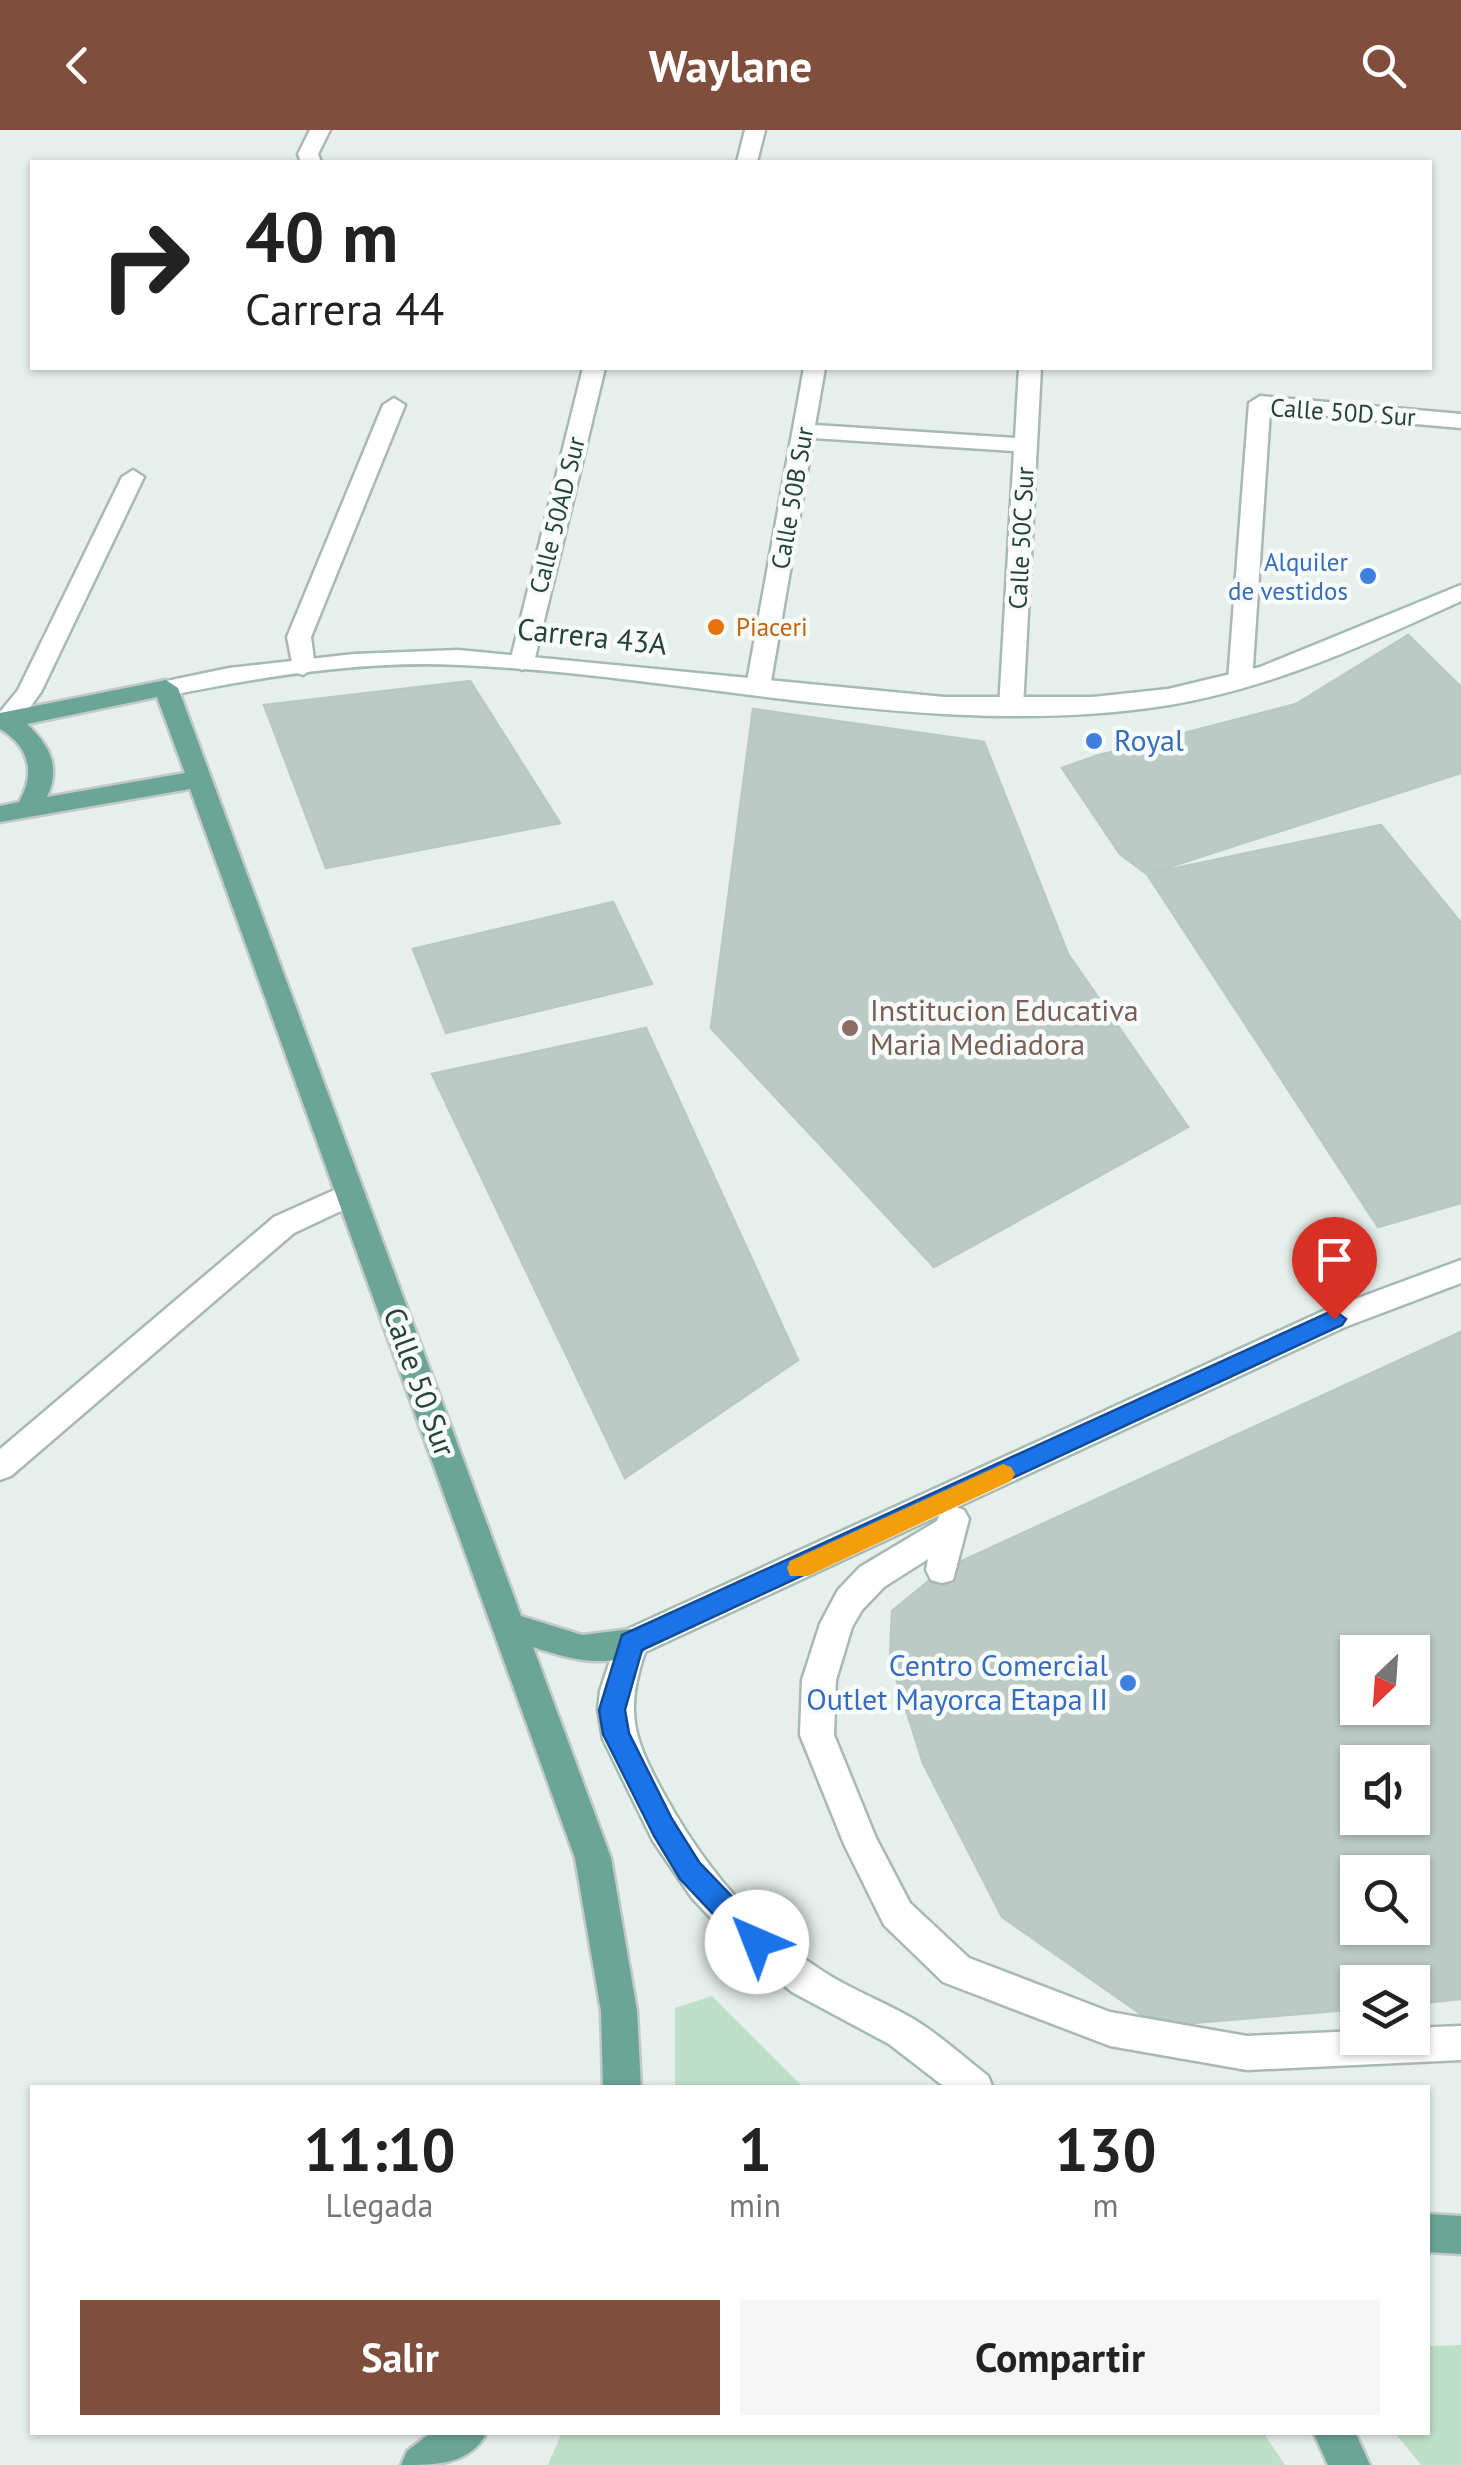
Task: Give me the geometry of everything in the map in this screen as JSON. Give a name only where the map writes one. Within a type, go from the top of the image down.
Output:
[{"type":"main road","name":"Carrera 43A","points":[[4,720],[166,688]]},
{"type":"main road","name":"Calle 50 Sur","points":[[166,688],[593,1858],[619,2011],[622,2085]]},
{"type":"main road","points":[[4,720],[39,752],[44,771],[40,790],[28,808]]},
{"type":"main road","points":[[0,814],[198,779]]},
{"type":"main road","points":[[509,1626],[582,1650],[631,1643]]},
{"type":"main road","points":[[1430,2233],[1461,2235]]},
{"type":"main road","points":[[421,2465],[466,2435]]},
{"type":"main road","points":[[463,2465],[469,2435]]},
{"type":"main road","points":[[1335,2435],[1350,2465]]},
{"type":"street","points":[[310,160],[308,154],[320,130]]},
{"type":"street","points":[[748,160],[755,130]]},
{"type":"street","name":"Calle 50AD Sur","points":[[522,662],[594,370]]},
{"type":"street","name":"Calle 50B Sur","points":[[758,687],[814,370]]},
{"type":"street","name":"Calle 50C Sur","points":[[1011,708],[1030,370]]},
{"type":"street","name":"Calle 50D Sur","points":[[1240,682],[1260,404],[1461,420]]},
{"type":"street","points":[[303,667],[299,637],[394,405]]},
{"type":"street","points":[[803,431],[1026,445]]},
{"type":"street","points":[[4,720],[30,692],[133,477]]},
{"type":"street","name":"Carrera 43A","points":[[166,688],[303,667],[416,657],[522,662],[1011,708],[1177,696],[1240,682],[1300,661],[1461,592]]},
{"type":"street","points":[[0,1466],[284,1225],[350,1194]]},
{"type":"street","points":[[971,2085],[902,2032],[834,1998],[795,1972],[757,1942],[690,1870],[663,1828],[616,1734],[612,1710],[631,1643],[954,1512],[1334,1319],[1461,1271]]},
{"type":"street","points":[[942,1570],[954,1512]]},
{"type":"street","points":[[954,1512],[872,1577],[850,1600],[836,1624],[819,1680],[817,1736],[861,1844],[896,1914],[956,1970],[1110,2030],[1247,2053],[1461,2043]]},
{"type":"green space","points":[[712,1996],[801,2085],[675,2085],[675,2008]]},
{"type":"green space","points":[[1461,2345],[1461,2465],[1421,2465],[1397,2435],[1430,2435],[1430,2346]]},
{"type":"green space","points":[[561,2435],[1265,2435],[1285,2465],[548,2465]]},
{"type":"building","points":[[1408,635],[1461,687],[1461,773],[1147,874],[1120,854],[1062,768],[1296,704]]},
{"type":"building","points":[[470,681],[560,823],[326,868],[264,705]]},
{"type":"building","points":[[753,709],[984,742],[1068,954],[1188,1127],[934,1267],[711,1028]]},
{"type":"building","points":[[1381,825],[1461,923],[1461,1203],[1378,1227],[1147,874]]},
{"type":"building","points":[[613,902],[652,984],[446,1033],[413,949]]},
{"type":"building","points":[[646,1028],[798,1360],[625,1478],[432,1074]]},
{"type":"building","name":"Centro Comercial Outlet Mayorca Etapa II","points":[[1461,1332],[1461,1999],[1430,2002],[1430,1965],[1340,1965],[1340,2011],[1158,2026],[1002,1917],[923,1763],[890,1659],[892,1611],[942,1570]]},
{"type":"slow traffic","points":[[799,1568],[1003,1474]]},
{"type":"place","name":"Alquiler de vestidos","points":[[1368,576]]},
{"type":"place","name":"Piaceri","points":[[716,627]]},
{"type":"place","name":"Royal","points":[[1094,741]]},
{"type":"place","name":"Institucion Educativa Maria Mediadora","points":[[850,1028]]},
{"type":"place","name":"Centro Comercial Outlet Mayorca Etapa II","points":[[1128,1683]]},
{"type":"route","points":[[757,1942],[690,1870],[663,1828],[616,1734],[612,1710],[631,1643],[1334,1319]]}]
